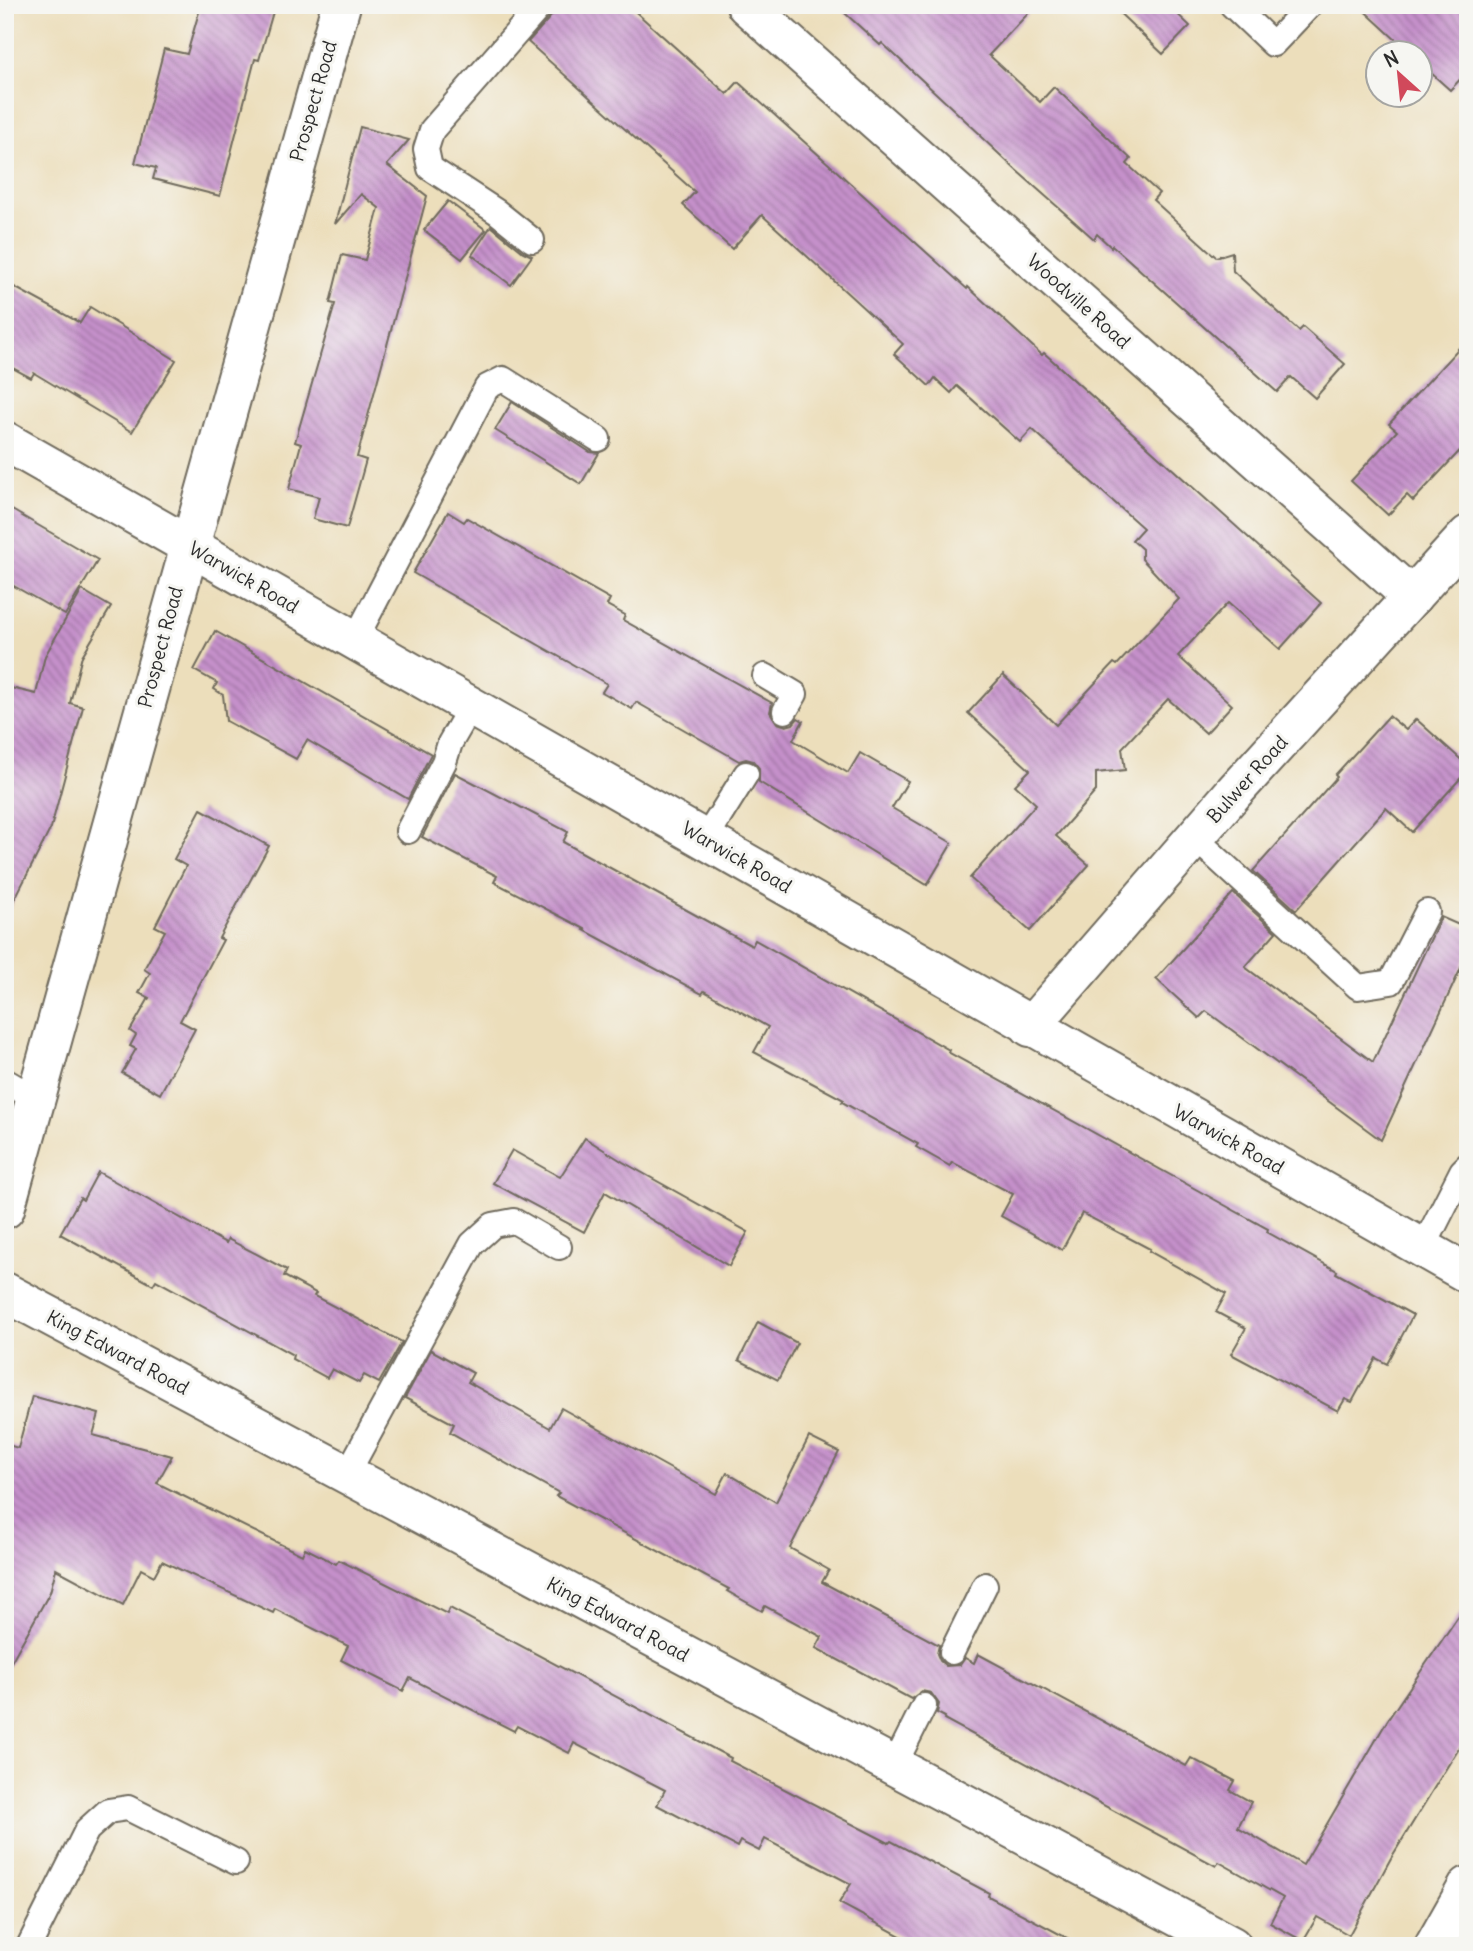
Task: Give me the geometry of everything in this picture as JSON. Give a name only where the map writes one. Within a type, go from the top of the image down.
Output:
[{"type":"street","name":"Prospect Road","points":[[5,1209],[21,1090],[189,545],[341,5]]},
{"type":"street","name":"Woodville Road","points":[[746,5],[1412,597]]},
{"type":"street","name":"Warwick Road","points":[[5,441],[1468,1274]]},
{"type":"street","name":"Bulwer Road","points":[[1031,1027],[1195,838],[1468,535]]},
{"type":"street","name":"King Edward Road","points":[[5,1292],[1232,1946]]},
{"type":"street","points":[[1434,1946],[1468,1886]]},
{"type":"lane","points":[[532,240],[496,212],[430,168],[426,149],[432,130],[541,5]]},
{"type":"lane","points":[[1232,5],[1273,44],[1310,5]]},
{"type":"lane","points":[[355,640],[487,387],[503,379],[598,439]]},
{"type":"lane","points":[[765,676],[795,694],[785,711]]},
{"type":"lane","points":[[408,831],[444,762],[450,743],[472,705]]},
{"type":"lane","points":[[706,838],[746,774]]},
{"type":"lane","points":[[1195,838],[1358,987],[1391,982],[1427,912]]},
{"type":"lane","points":[[1423,1248],[1462,1171],[1468,1165]]},
{"type":"lane","points":[[347,1474],[472,1244],[493,1225],[513,1221],[559,1247]]},
{"type":"lane","points":[[952,1651],[985,1585]]},
{"type":"lane","points":[[894,1766],[924,1706]]},
{"type":"lane","points":[[29,1946],[87,1830],[108,1811],[128,1808],[236,1862]]},
{"type":"building","points":[[201,5],[275,5],[259,60],[255,59],[220,196],[153,179],[156,168],[135,163],[164,49],[187,54]]},
{"type":"building","points":[[561,5],[628,5],[727,94],[738,82],[1321,603],[1280,649],[1228,603],[1178,656],[1232,705],[1206,733],[1168,699],[1122,748],[1125,770],[1096,773],[1096,791],[1056,836],[1089,865],[1030,931],[970,878],[1036,804],[1015,785],[1030,770],[968,713],[1003,675],[1056,725],[1179,599],[1142,559],[1142,549],[1132,540],[1143,528],[1032,429],[1020,442],[957,386],[951,393],[935,378],[929,386],[894,354],[903,344],[762,215],[732,249],[683,205],[695,192],[528,42]]},
{"type":"building","points":[[836,5],[1036,5],[989,55],[1040,102],[1054,87],[1131,159],[1127,164],[1159,193],[1153,200],[1216,257],[1232,252],[1233,271],[1299,331],[1303,327],[1345,364],[1315,398],[1291,377],[1277,392],[1112,245],[1111,247],[1097,234],[1094,239],[1016,170],[882,43],[880,45]]},
{"type":"building","points":[[1111,5],[1168,5],[1190,26],[1163,54]]},
{"type":"building","points":[[1358,5],[1468,5],[1468,71],[1450,90],[1434,76],[1434,38],[1394,38]]},
{"type":"building","points":[[360,127],[409,140],[387,165],[427,196],[357,457],[366,460],[347,528],[313,519],[319,497],[289,489],[301,444],[295,442],[335,304],[330,303],[342,255],[365,260],[379,208],[361,194],[335,224]]},
{"type":"building","points":[[448,201],[486,230],[462,259],[424,230]]},
{"type":"building","points":[[491,226],[532,256],[511,285],[472,255]]},
{"type":"building","points":[[5,282],[80,323],[90,307],[176,360],[132,432],[34,373],[31,378],[5,364]]},
{"type":"building","points":[[1468,338],[1468,442],[1413,501],[1407,495],[1388,515],[1351,481],[1397,431],[1389,424]]},
{"type":"building","points":[[512,402],[590,452],[599,453],[581,484],[495,430]]},
{"type":"building","points":[[5,506],[98,560],[65,615],[5,581]]},
{"type":"building","points":[[448,512],[464,522],[467,518],[610,599],[607,605],[625,615],[623,620],[772,703],[770,712],[777,723],[786,726],[793,724],[798,718],[803,721],[793,740],[848,773],[860,753],[908,781],[892,808],[952,843],[927,885],[759,782],[759,768],[753,761],[739,761],[636,702],[632,709],[602,692],[607,684],[413,573]]},
{"type":"building","points":[[82,590],[111,607],[82,656],[70,703],[83,707],[51,828],[5,918],[5,710],[11,688],[36,694],[45,656]]},
{"type":"building","points":[[215,631],[431,754],[408,799],[307,740],[296,759],[226,721],[223,695],[214,689],[217,683],[194,670]]},
{"type":"building","points":[[1389,716],[1406,730],[1416,719],[1468,766],[1468,770],[1412,832],[1386,808],[1296,910],[1253,871]]},
{"type":"building","points":[[455,773],[568,832],[563,842],[752,946],[755,940],[949,1050],[948,1052],[1268,1229],[1267,1232],[1337,1271],[1336,1273],[1413,1315],[1387,1364],[1376,1358],[1352,1402],[1345,1399],[1338,1411],[1231,1354],[1246,1328],[1216,1312],[1226,1294],[1149,1251],[1150,1249],[1082,1213],[1062,1250],[1001,1216],[1013,1194],[952,1162],[950,1166],[916,1147],[918,1144],[842,1102],[844,1100],[754,1052],[768,1027],[494,882],[497,876],[422,837]]},
{"type":"building","points":[[201,809],[269,846],[219,938],[223,940],[180,1021],[195,1029],[160,1094],[122,1073],[136,1049],[130,1046],[136,1035],[130,1031],[149,998],[139,993],[150,973],[144,969],[165,931],[155,926],[186,866],[174,859]]},
{"type":"building","points":[[1233,893],[1276,932],[1245,967],[1373,1062],[1441,917],[1468,929],[1468,953],[1381,1140],[1206,1011],[1199,1018],[1156,979]]},
{"type":"building","points":[[585,1138],[748,1232],[729,1266],[605,1192],[584,1232],[493,1183],[512,1150],[560,1177]]},
{"type":"building","points":[[98,1172],[226,1243],[228,1239],[287,1270],[284,1276],[316,1293],[314,1296],[402,1342],[379,1383],[364,1375],[359,1383],[332,1369],[327,1378],[292,1359],[293,1355],[156,1280],[153,1285],[60,1234]]},
{"type":"building","points":[[758,1322],[797,1343],[778,1380],[739,1360]]},
{"type":"building","points":[[431,1350],[473,1373],[468,1382],[550,1428],[561,1408],[716,1494],[727,1473],[776,1502],[809,1437],[839,1452],[790,1548],[829,1570],[822,1582],[939,1645],[937,1654],[946,1666],[960,1665],[965,1658],[974,1663],[978,1654],[1186,1766],[1191,1758],[1235,1781],[1230,1790],[1251,1802],[1238,1827],[1303,1865],[1387,1721],[1468,1602],[1468,1733],[1391,1858],[1349,1935],[1317,1917],[1303,1941],[1270,1923],[1283,1898],[1219,1862],[1216,1866],[944,1719],[945,1717],[937,1713],[939,1704],[931,1693],[922,1691],[911,1699],[816,1648],[822,1637],[765,1606],[762,1611],[727,1591],[729,1589],[556,1496],[559,1493],[450,1432],[454,1424],[405,1398]]},
{"type":"building","points":[[32,1396],[99,1414],[93,1435],[172,1456],[157,1483],[302,1555],[305,1548],[336,1564],[339,1560],[447,1614],[450,1608],[731,1758],[730,1761],[989,1893],[988,1896],[1082,1946],[919,1946],[839,1903],[851,1884],[765,1839],[759,1851],[740,1841],[737,1847],[657,1805],[665,1790],[574,1743],[569,1753],[517,1726],[514,1731],[410,1678],[403,1691],[341,1660],[348,1646],[275,1609],[273,1613],[162,1561],[154,1576],[141,1569],[123,1605],[56,1569],[50,1592],[5,1673],[5,1444],[18,1448]]}]
